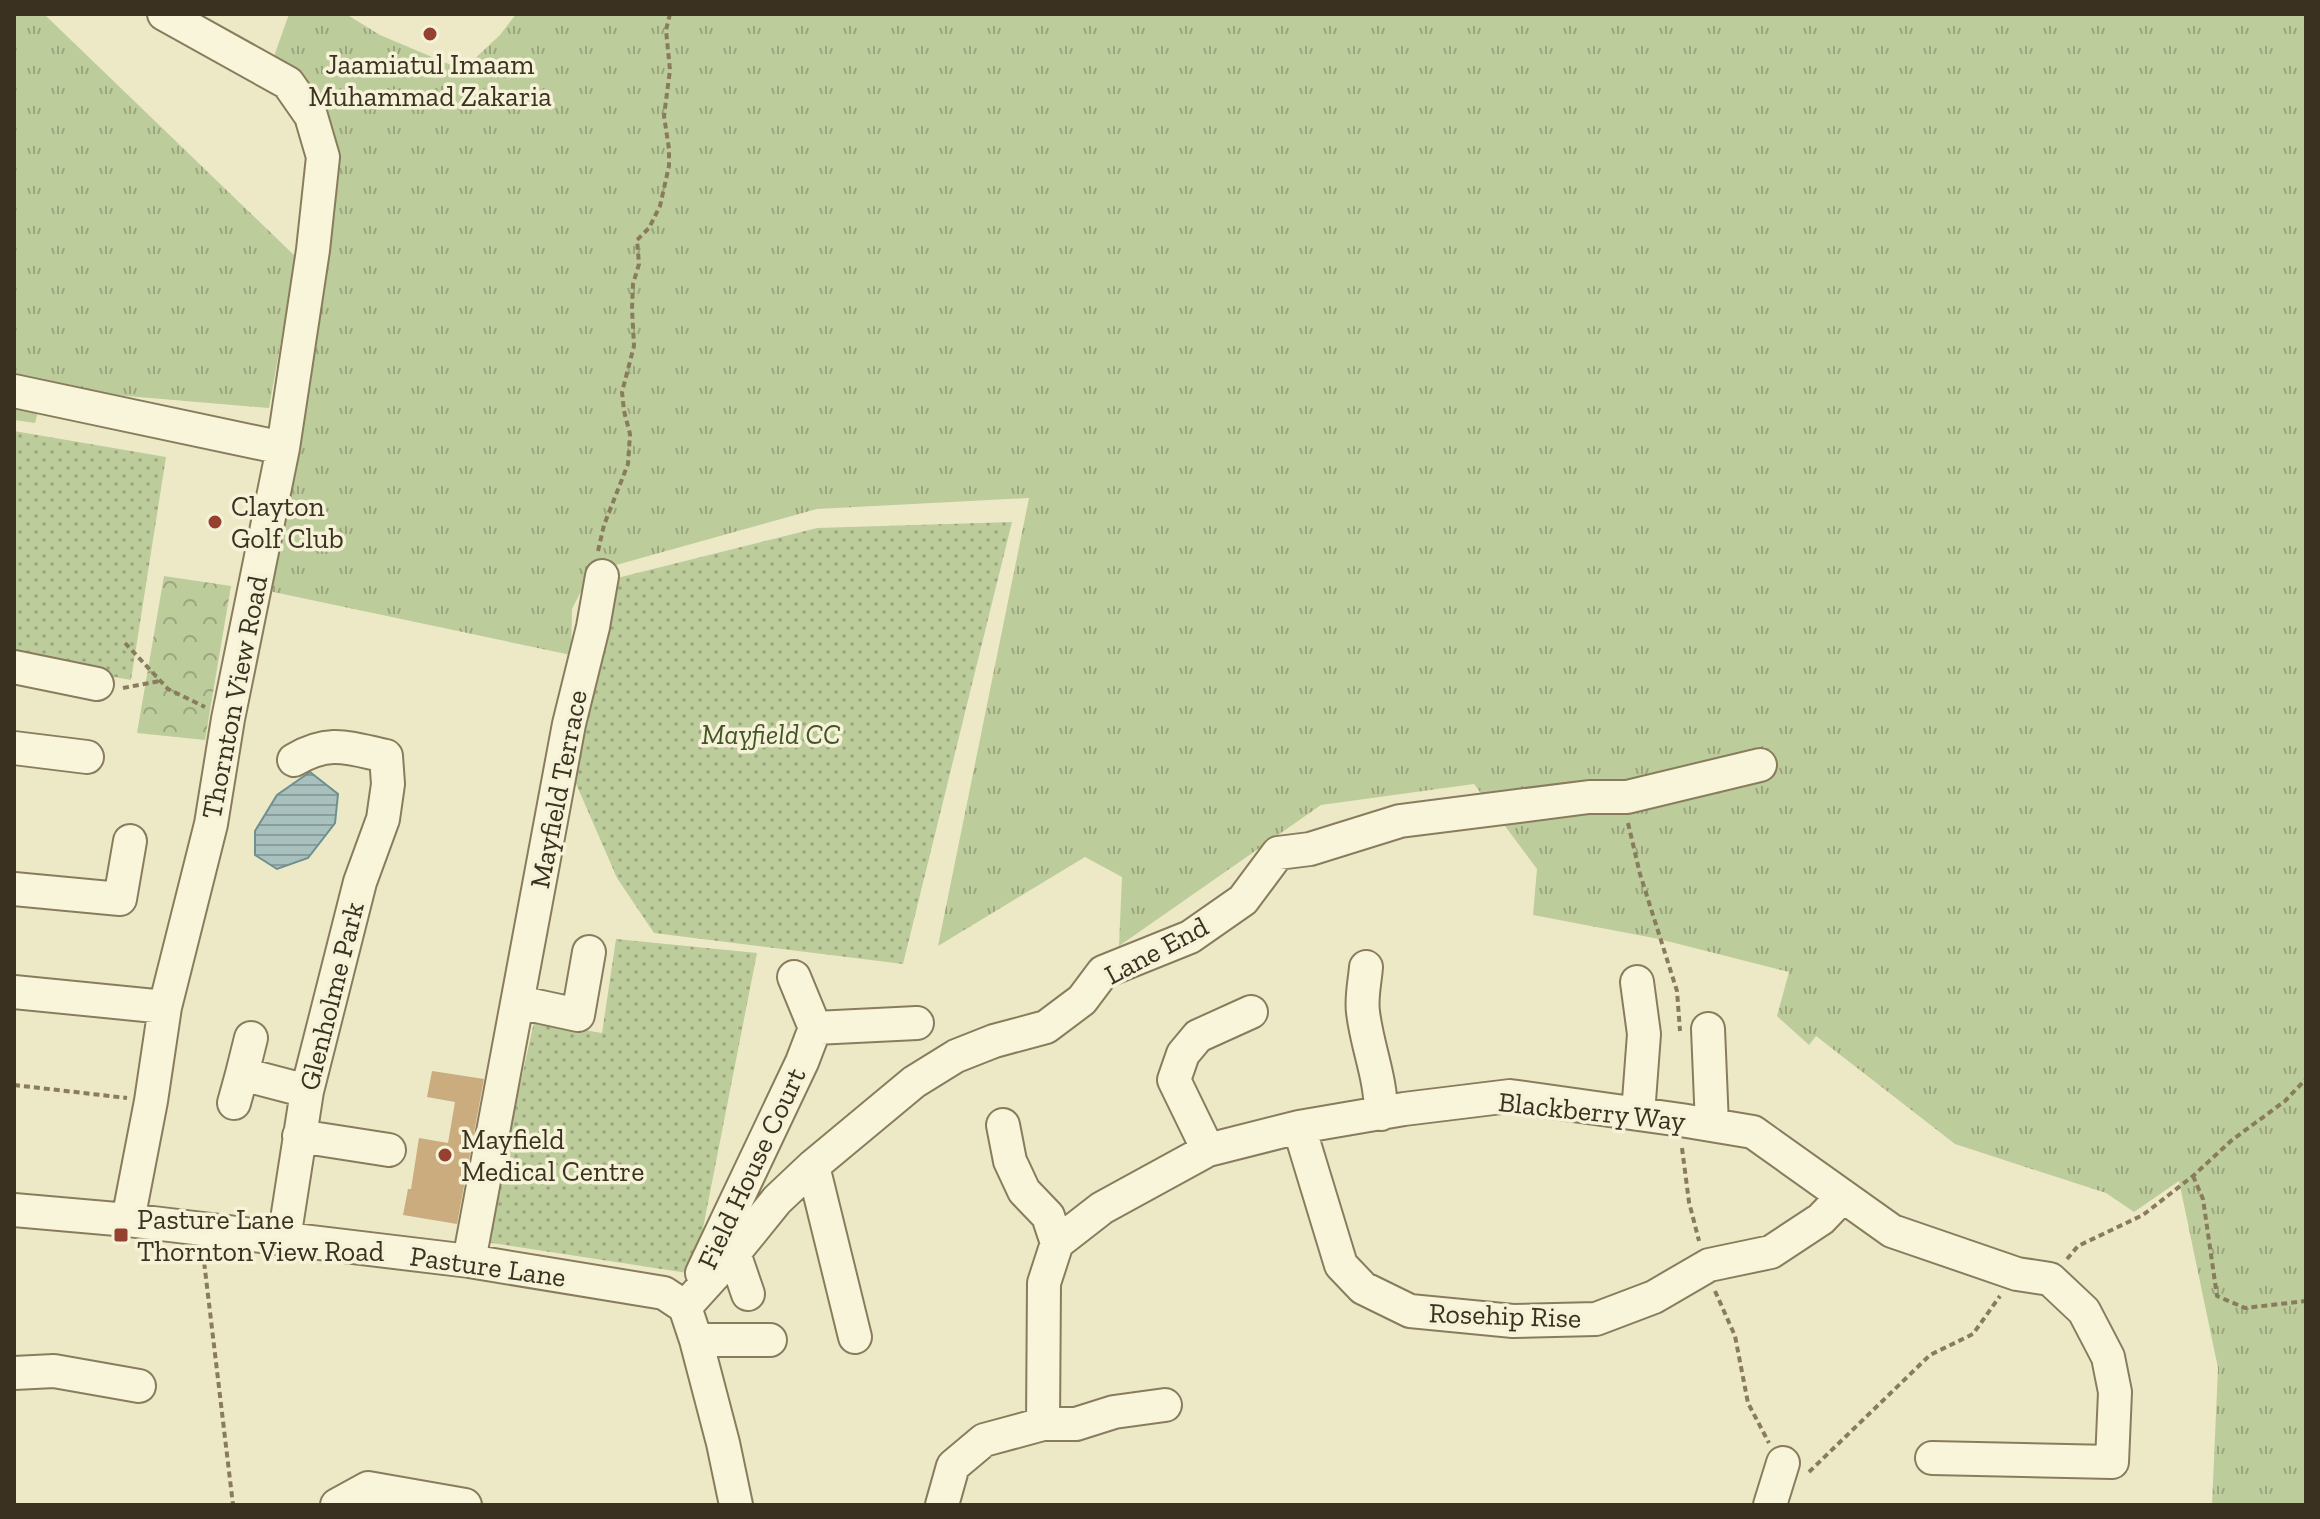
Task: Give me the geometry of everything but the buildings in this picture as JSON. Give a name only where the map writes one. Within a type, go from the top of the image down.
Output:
[{"type":"street","name":"Thornton View Road","points":[[128,1220],[165,1007],[211,824],[228,719],[283,448],[313,250],[323,157],[311,116],[288,83],[164,14]]},
{"type":"street","points":[[14,391],[283,448]]},
{"type":"street","name":"Mayfield Terrace","points":[[469,1261],[569,724],[602,576]]},
{"type":"street","points":[[14,667],[97,684]]},
{"type":"street","name":"Glenholme Park","points":[[284,1239],[307,1091],[360,882],[383,819],[388,784],[386,756],[327,746],[310,750],[294,760]]},
{"type":"street","points":[[14,748],[87,757]]},
{"type":"street","name":"Lane End","points":[[685,1307],[777,1200],[914,1082],[956,1056],[994,1041],[1046,1027],[1082,1000],[1103,972],[1190,937],[1243,900],[1278,853],[1310,849],[1400,821],[1589,797],[1627,797],[1760,765]]},
{"type":"street","points":[[14,889],[120,899],[130,841]]},
{"type":"street","points":[[518,1002],[578,1015],[589,952]]},
{"type":"street","points":[[1366,967],[1362,1007],[1366,1036],[1377,1073],[1381,1114]]},
{"type":"street","points":[[794,977],[815,1028],[917,1023]]},
{"type":"street","points":[[1637,982],[1644,1034],[1638,1114]]},
{"type":"street","points":[[14,992],[165,1007]]},
{"type":"street","points":[[1208,1150],[1174,1080],[1183,1054],[1198,1036],[1251,1012]]},
{"type":"street","name":"Field House Court","points":[[685,1307],[802,1062],[815,1028]]},
{"type":"street","points":[[1694,1034],[1697,1122]]},
{"type":"street","points":[[251,1038],[238,1089],[307,1091]]},
{"type":"street","name":"Blackberry Way","points":[[1057,1243],[1102,1208],[1208,1150],[1299,1127],[1510,1096],[1753,1132],[1892,1231],[2017,1274],[2050,1279]]},
{"type":"street","points":[[1003,1125],[1010,1161],[1024,1191],[1048,1216],[1057,1243],[1044,1283],[1043,1424]]},
{"type":"street","name":"Rosehip Rise","points":[[1299,1127],[1341,1265],[1363,1288],[1410,1311],[1513,1321],[1596,1319],[1654,1297],[1709,1265],[1771,1252],[1821,1219],[1843,1196]]},
{"type":"street","points":[[299,1136],[389,1150]]},
{"type":"street","points":[[813,1166],[855,1337]]},
{"type":"street","name":"Pasture Lane","points":[[14,1210],[128,1220],[469,1261],[664,1293],[685,1307]]},
{"type":"street","points":[[734,1253],[748,1294]]},
{"type":"street","points":[[1932,1458],[2112,1462],[2115,1392],[2108,1357],[2084,1311],[2050,1279]]},
{"type":"street","points":[[685,1307],[723,1443],[736,1505]]},
{"type":"street","points":[[696,1340],[770,1340]]},
{"type":"street","points":[[14,1373],[54,1371],[139,1386]]},
{"type":"street","points":[[942,1505],[953,1466],[984,1440],[1043,1424],[1076,1424],[1114,1412],[1165,1405]]},
{"type":"street","points":[[337,1505],[368,1488],[465,1505]]},
{"type":"path","points":[[602,576],[591,572],[604,525],[628,464],[630,434],[622,392],[634,346],[632,309],[633,284],[639,264],[637,240],[649,228],[660,206],[669,166],[664,116],[670,70],[666,30],[670,14]]},
{"type":"path","points":[[125,643],[168,689],[228,719]]},
{"type":"path","points":[[97,684],[127,689],[160,681]]},
{"type":"path","points":[[1627,797],[1622,799],[1640,874],[1659,939],[1694,1034]]},
{"type":"path","points":[[2050,1279],[2078,1246],[2143,1215],[2232,1140],[2285,1101],[2306,1079]]},
{"type":"path","points":[[14,1085],[151,1101]]},
{"type":"path","points":[[1697,1122],[1681,1141],[1689,1202],[1703,1258],[1709,1265],[1717,1295],[1735,1336],[1748,1403],[1783,1483],[1930,1355],[1973,1334],[2017,1274]]},
{"type":"path","points":[[2193,1176],[2203,1199],[2217,1296],[2245,1308],[2306,1301]]},
{"type":"path","points":[[202,1229],[233,1505]]},
{"type":"green space","name":"Clayton Golf Club","points":[[14,14],[44,14],[296,257],[269,408],[44,389],[35,423],[14,420]]},
{"type":"green space","points":[[289,14],[346,14],[380,35],[451,65],[469,64],[500,35],[516,14],[2306,14],[2306,1505],[2212,1505],[2218,1368],[2179,1181],[2134,1212],[2106,1193],[1955,1144],[1816,1036],[1809,1045],[1777,1016],[1789,972],[1659,939],[1533,915],[1537,869],[1474,784],[1321,805],[1119,946],[1122,877],[1085,857],[938,946],[1029,498],[817,509],[591,572],[572,609],[571,655],[264,590],[327,187],[272,62]]},
{"type":"green space","points":[[14,431],[166,457],[131,680],[14,659]]},
{"type":"green space","name":"Mayfield CC","points":[[1012,522],[903,964],[654,933],[617,878],[574,779],[617,578],[817,528]]},
{"type":"green space","points":[[164,576],[231,586],[205,740],[137,733]]},
{"type":"green space","points":[[616,939],[757,953],[694,1274],[485,1242],[534,1022],[602,1033]]},
{"type":"water","points":[[310,772],[338,794],[335,823],[308,858],[277,869],[255,855],[255,831],[277,795]]},
{"type":"place","name":"Jaamiatul Imaam Muhammad Zakaria","points":[[430,34]]},
{"type":"place","name":"Clayton Golf Club","points":[[215,522]]},
{"type":"place","name":"Mayfield Medical Centre","points":[[445,1155]]},
{"type":"place","name":"Pasture Lane Thornton View Road","points":[[121,1235]]}]
